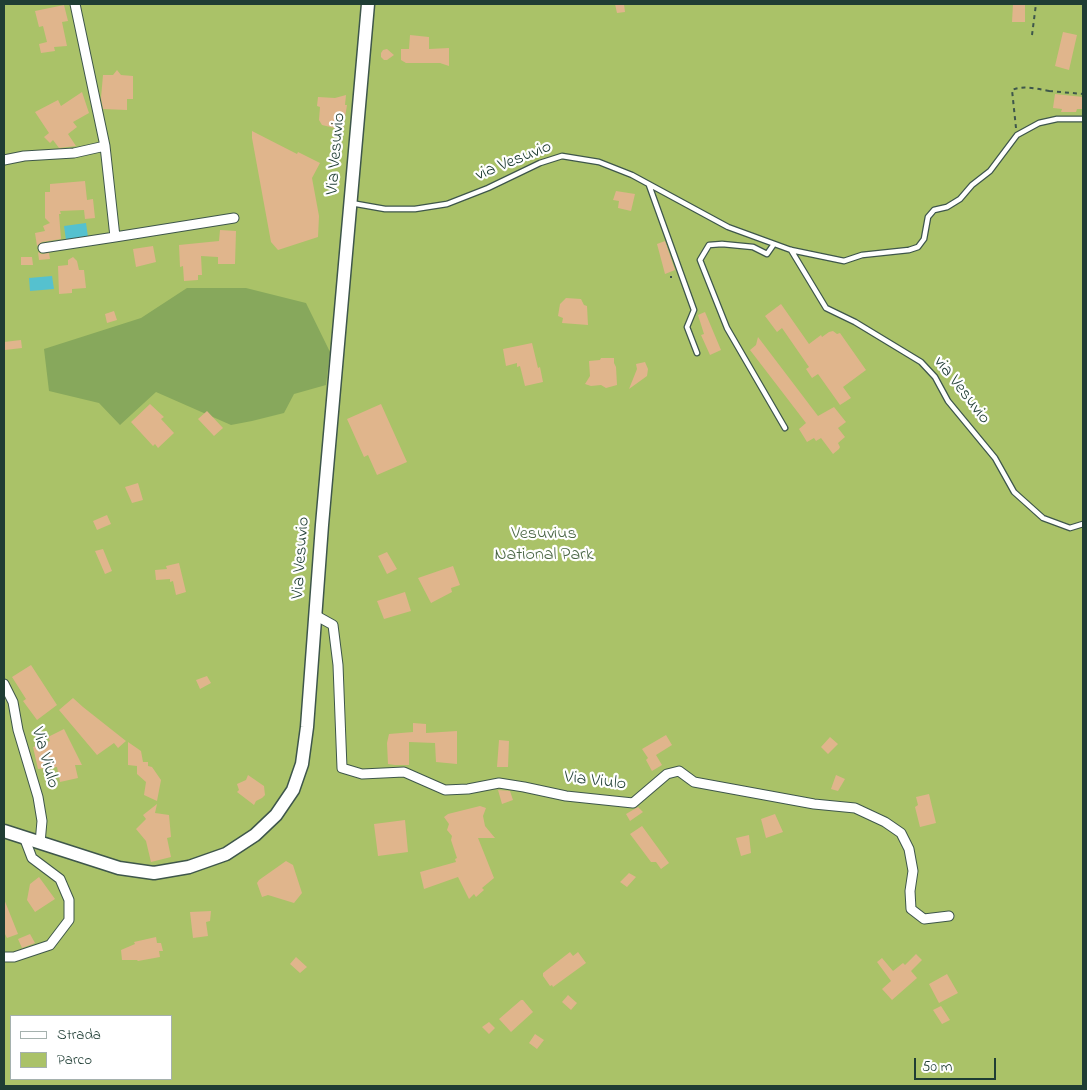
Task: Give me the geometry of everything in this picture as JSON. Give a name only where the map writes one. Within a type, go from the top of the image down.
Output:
[{"type":"street","points":[[75,4],[105,146],[115,237]]},
{"type":"street","name":"Via Vesuvio","points":[[4,831],[119,868],[154,873],[189,867],[226,854],[255,835],[276,814],[293,790],[302,764],[307,727],[368,4]]},
{"type":"street","points":[[4,160],[24,156],[74,153],[105,146]]},
{"type":"street","points":[[43,248],[234,218]]},
{"type":"street","name":"Via Viulo","points":[[315,615],[334,625],[338,665],[342,768],[362,774],[404,772],[445,790],[468,789],[499,783],[566,796],[632,803],[667,774],[679,771],[694,782],[814,804],[855,808],[885,822],[901,833],[909,849],[914,870],[910,891],[911,909],[924,919],[949,916]]},
{"type":"street","name":"Via Viulo","points":[[4,684],[13,702],[18,730],[38,797],[42,821],[40,843]]},
{"type":"street","points":[[4,958],[14,957],[50,945],[69,920],[69,900],[60,879],[32,858],[24,837]]},
{"type":"lane","points":[[1017,136],[1038,123],[1057,119],[1083,119]]},
{"type":"lane","name":"via Vesuvio","points":[[350,202],[385,210],[415,210],[447,204],[488,188],[540,163],[562,156],[599,162],[632,176],[728,227],[791,250],[844,261],[862,255],[909,250],[918,247],[924,238],[928,217],[934,210],[947,207],[960,199],[972,185],[990,171],[1017,136]]},
{"type":"lane","points":[[649,185],[694,310],[687,327],[697,353]]},
{"type":"lane","points":[[774,244],[767,254],[753,247],[722,244],[709,245],[700,260],[727,328],[786,428]]},
{"type":"lane","name":"via Vesuvio","points":[[791,250],[826,308],[855,322],[921,362],[930,372],[948,401],[995,458],[1014,492],[1043,518],[1070,528],[1083,524]]},
{"type":"path","points":[[1032,35],[1036,4]]},
{"type":"path","points":[[1017,136],[1012,90],[1017,88],[1083,94]]},
{"type":"green space","name":"Vesuvius National Park","points":[[4,4],[1083,4],[1083,1086],[4,1086]]},
{"type":"green space","points":[[187,288],[246,288],[306,303],[330,352],[326,385],[294,394],[284,413],[231,425],[156,392],[120,425],[99,403],[49,391],[44,349],[141,318]]},
{"type":"water","points":[[86,223],[88,237],[66,240],[64,226]]},
{"type":"water","points":[[52,276],[54,289],[30,291],[29,278]]},
{"type":"building","points":[[615,4],[624,4],[625,12],[617,13]]},
{"type":"building","points":[[1013,4],[1025,4],[1025,22],[1012,22]]},
{"type":"building","points":[[64,5],[68,21],[62,22],[67,46],[54,47],[55,51],[41,53],[39,44],[47,42],[43,26],[39,27],[35,11]]},
{"type":"building","points":[[1063,32],[1077,35],[1069,70],[1055,66]]},
{"type":"building","points":[[410,35],[429,37],[429,49],[449,48],[449,66],[440,63],[406,63],[401,60],[401,49],[409,49]]},
{"type":"building","points":[[387,49],[394,55],[384,60],[381,57],[381,53]]},
{"type":"building","points":[[117,70],[121,75],[133,76],[133,99],[127,99],[127,110],[103,109],[101,98],[103,75],[113,75]]},
{"type":"building","points":[[82,92],[89,113],[73,122],[77,127],[68,134],[76,146],[59,148],[53,140],[50,143],[44,137],[49,133],[35,112],[58,100],[61,106]]},
{"type":"building","points":[[1055,94],[1083,97],[1083,109],[1077,109],[1076,112],[1061,112],[1062,109],[1053,108]]},
{"type":"building","points":[[346,95],[345,105],[347,105],[343,130],[322,125],[319,120],[320,107],[317,106],[318,97],[335,98]]},
{"type":"building","points":[[252,131],[297,154],[298,152],[320,163],[312,178],[319,216],[318,237],[278,250],[271,242]]},
{"type":"building","points":[[85,181],[87,200],[93,199],[95,218],[85,219],[84,210],[60,211],[61,239],[42,242],[37,246],[35,233],[45,231],[43,226],[50,223],[45,218],[45,192],[50,192],[50,184]]},
{"type":"building","points":[[616,191],[635,194],[631,211],[618,208],[619,201],[613,200]]},
{"type":"building","points":[[220,230],[236,231],[235,264],[218,264],[218,257],[201,256],[202,275],[198,275],[198,280],[184,281],[183,266],[180,267],[179,245],[219,241]]},
{"type":"building","points":[[665,241],[675,270],[665,274],[657,244]]},
{"type":"building","points":[[153,246],[156,262],[136,267],[133,249]]},
{"type":"building","points":[[38,252],[41,254],[49,253],[50,259],[39,260]]},
{"type":"building","points":[[21,257],[32,257],[33,265],[21,265]]},
{"type":"building","points":[[73,257],[77,261],[79,270],[84,270],[86,288],[72,289],[72,293],[59,294],[58,266],[68,265],[68,260]]},
{"type":"building","points":[[566,298],[581,299],[584,305],[587,306],[588,325],[562,323],[563,318],[558,316],[560,304]]},
{"type":"building","points":[[781,304],[809,344],[821,335],[822,337],[829,332],[840,333],[866,370],[843,387],[851,398],[840,405],[818,374],[812,378],[806,369],[809,367],[782,328],[777,332],[765,316]]},
{"type":"building","points":[[114,311],[117,320],[107,323],[105,314]]},
{"type":"building","points":[[705,312],[721,350],[710,355],[701,335],[704,334],[698,315]]},
{"type":"building","points":[[758,337],[818,416],[834,407],[846,422],[838,428],[845,437],[838,443],[840,447],[833,454],[821,438],[816,441],[814,438],[807,442],[799,429],[806,423],[750,350],[756,345]]},
{"type":"building","points":[[21,340],[22,348],[5,350],[4,342]]},
{"type":"building","points":[[532,343],[543,382],[525,386],[520,366],[517,367],[517,363],[506,366],[503,349]]},
{"type":"building","points":[[601,358],[614,358],[617,385],[606,388],[601,385],[591,386],[585,384],[590,376],[589,361],[600,360]]},
{"type":"building","points":[[645,362],[648,369],[647,376],[629,389],[637,369],[636,364]]},
{"type":"building","points":[[150,404],[164,417],[161,419],[174,433],[158,448],[155,444],[153,446],[131,422]]},
{"type":"building","points":[[381,404],[407,462],[377,475],[368,455],[364,457],[347,419]]},
{"type":"building","points":[[207,411],[223,428],[214,436],[198,419]]},
{"type":"building","points":[[138,483],[143,500],[132,503],[125,487]]},
{"type":"building","points":[[107,515],[111,524],[97,530],[93,521]]},
{"type":"building","points":[[103,549],[112,571],[105,574],[95,551]]},
{"type":"building","points":[[387,552],[397,569],[387,574],[378,556]]},
{"type":"building","points":[[179,563],[186,592],[176,595],[173,581],[170,582],[170,579],[156,580],[155,570],[167,569],[166,566]]},
{"type":"building","points":[[453,566],[460,585],[451,588],[452,592],[431,603],[418,578]]},
{"type":"building","points":[[405,592],[411,611],[384,619],[377,601]]},
{"type":"building","points":[[31,665],[57,705],[37,720],[23,701],[26,699],[12,677]]},
{"type":"building","points":[[207,676],[211,683],[200,689],[196,680]]},
{"type":"building","points":[[73,698],[126,741],[118,748],[114,743],[97,755],[59,710]]},
{"type":"building","points":[[413,723],[426,724],[426,733],[457,731],[457,764],[436,762],[435,743],[409,742],[409,765],[388,764],[387,743],[389,734],[413,732]]},
{"type":"building","points":[[64,729],[82,765],[75,765],[78,778],[60,782],[57,767],[38,769],[33,747],[50,741],[48,737]]},
{"type":"building","points":[[666,735],[672,745],[656,755],[662,765],[652,771],[646,760],[648,758],[642,749]]},
{"type":"building","points":[[830,737],[838,744],[828,754],[821,747]]},
{"type":"building","points":[[499,740],[509,741],[508,767],[497,767]]},
{"type":"building","points":[[128,742],[141,751],[143,762],[148,762],[148,766],[152,767],[161,780],[157,801],[144,795],[146,782],[137,774],[137,766],[128,765]]},
{"type":"building","points":[[248,775],[264,786],[265,795],[256,801],[254,805],[237,792],[239,790],[237,784],[246,780]]},
{"type":"building","points":[[836,775],[845,779],[838,791],[831,789]]},
{"type":"building","points":[[498,790],[510,791],[513,800],[502,804]]},
{"type":"building","points":[[929,794],[936,823],[920,827],[915,807],[918,805],[916,797]]},
{"type":"building","points":[[157,804],[155,813],[169,815],[171,837],[167,838],[171,857],[151,862],[146,841],[136,829],[146,819],[143,815]]},
{"type":"building","points":[[480,806],[486,808],[483,816],[485,826],[495,838],[478,838],[494,878],[482,888],[484,890],[476,897],[474,894],[469,899],[458,877],[424,889],[420,872],[456,862],[455,859],[457,858],[451,840],[452,836],[447,830],[449,824],[444,817],[448,814]]},
{"type":"building","points":[[638,807],[643,812],[630,821],[626,814]]},
{"type":"building","points":[[775,814],[783,832],[766,838],[761,819]]},
{"type":"building","points":[[405,820],[408,852],[378,856],[374,824]]},
{"type":"building","points":[[642,826],[669,863],[661,869],[656,862],[651,862],[630,834]]},
{"type":"building","points":[[749,835],[751,853],[741,856],[736,838]]},
{"type":"building","points":[[286,861],[293,865],[302,893],[294,903],[268,895],[262,897],[257,883],[259,880]]},
{"type":"building","points":[[629,873],[636,877],[627,887],[620,882]]},
{"type":"building","points":[[39,877],[55,899],[35,912],[27,900],[30,884]]},
{"type":"building","points":[[4,899],[18,934],[7,938],[4,932]]},
{"type":"building","points":[[211,911],[210,921],[206,922],[208,936],[193,938],[190,912]]},
{"type":"building","points":[[30,934],[35,943],[22,948],[18,939]]},
{"type":"building","points":[[156,937],[157,943],[161,943],[163,951],[159,951],[160,957],[138,961],[122,960],[121,950],[135,944],[134,942]]},
{"type":"building","points":[[570,952],[573,956],[578,952],[586,963],[553,987],[552,985],[550,986],[543,973]]},
{"type":"building","points":[[916,954],[922,960],[911,971],[917,978],[892,1000],[882,989],[891,981],[877,962],[882,958],[893,971],[903,963],[905,965]]},
{"type":"building","points":[[296,957],[307,967],[300,973],[290,964]]},
{"type":"building","points":[[947,974],[958,993],[939,1003],[929,984]]},
{"type":"building","points":[[568,995],[577,1003],[571,1010],[562,1002]]},
{"type":"building","points":[[521,1000],[533,1012],[511,1032],[499,1019]]},
{"type":"building","points":[[941,1006],[950,1020],[942,1024],[933,1010]]},
{"type":"building","points":[[489,1022],[495,1028],[489,1034],[482,1027]]},
{"type":"building","points":[[535,1034],[544,1040],[537,1049],[529,1043]]}]
